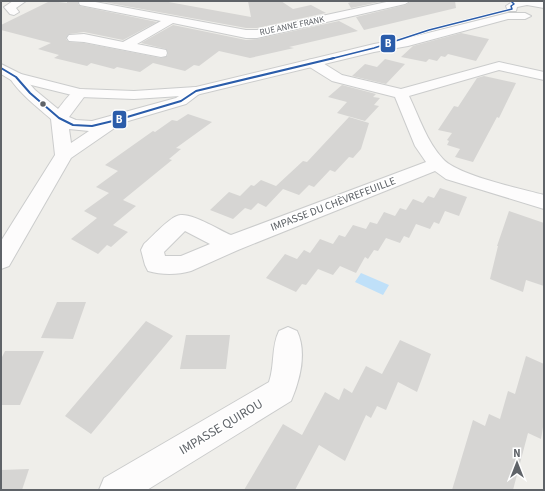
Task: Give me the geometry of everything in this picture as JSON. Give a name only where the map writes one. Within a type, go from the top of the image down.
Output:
[{"type":"street","points":[[14,12],[9,7],[21,1]]},
{"type":"street","points":[[108,7],[120,1]]},
{"type":"street","name":"RUE ANNE FRANK","points":[[84,3],[246,34],[258,34],[339,11],[405,1]]},
{"type":"street","points":[[374,48],[522,2],[536,3]]},
{"type":"street","points":[[512,5],[525,16]]},
{"type":"street","points":[[1,68],[16,77],[80,93],[134,95],[196,91],[374,48],[408,42],[508,16],[537,18]]},
{"type":"street","points":[[126,46],[171,20]]},
{"type":"street","points":[[73,38],[84,38],[161,53]]},
{"type":"street","points":[[313,63],[337,78],[401,94],[498,66],[544,76]]},
{"type":"street","points":[[16,77],[30,93],[59,118],[73,125],[92,126],[117,120],[181,100],[196,91]]},
{"type":"street","points":[[64,155],[59,118],[80,93]]},
{"type":"street","points":[[401,94],[424,146],[437,164],[454,175],[544,202]]},
{"type":"street","points":[[1,260],[64,155],[117,120],[129,109],[134,95]]},
{"type":"street","name":"IMPASSE DU CHÈVREFEUILLE","points":[[230,244],[437,164]]},
{"type":"street","name":"IMPASSE QUIROU","points":[[116,490],[282,391],[287,371],[288,339]]},
{"type":"water","points":[[361,273],[389,285],[383,295],[355,282]]},
{"type":"building","points":[[50,1],[67,3],[67,1],[78,1],[80,6],[157,22],[123,40],[84,32],[69,34],[66,39],[69,42],[84,43],[161,58],[167,56],[168,53],[166,49],[141,43],[173,25],[246,40],[257,39],[339,21],[358,31],[289,47],[294,48],[250,58],[219,51],[199,66],[194,65],[185,71],[153,63],[140,72],[117,67],[114,69],[91,63],[87,66],[54,58],[59,55],[38,49],[51,43],[1,30],[1,25]]},
{"type":"building","points":[[98,1],[163,1],[251,17],[248,1],[281,1],[293,9],[311,5],[326,13],[257,28],[246,28]]},
{"type":"building","points":[[350,1],[384,1],[351,8],[348,3],[351,2]]},
{"type":"building","points":[[412,1],[455,1],[456,8],[364,30],[356,17],[405,5]]},
{"type":"building","points":[[461,33],[489,39],[476,61],[448,54],[445,57],[441,56],[437,61],[429,59],[426,62],[401,57],[413,46]]},
{"type":"building","points":[[385,59],[405,64],[386,84],[352,76],[365,64],[377,67]]},
{"type":"building","points":[[484,76],[516,83],[499,118],[497,117],[473,162],[455,157],[460,149],[447,145],[449,141],[447,140],[452,133],[438,130],[454,106],[458,107],[477,78]]},
{"type":"building","points":[[342,85],[376,94],[373,97],[380,98],[374,105],[379,106],[365,121],[337,113],[347,102],[328,97]]},
{"type":"building","points":[[188,114],[212,122],[176,148],[181,149],[169,159],[172,160],[123,200],[136,206],[113,225],[128,232],[111,247],[107,245],[98,254],[71,239],[97,218],[84,211],[109,193],[96,187],[118,171],[105,165],[153,131],[155,132],[172,120],[177,121]]},
{"type":"building","points":[[349,117],[369,123],[361,149],[353,158],[349,157],[335,172],[330,170],[314,187],[309,185],[299,195],[283,189],[266,207],[258,203],[251,210],[245,208],[233,219],[210,210],[229,192],[240,196],[251,185],[254,186],[261,180],[276,186],[303,161],[307,162]]},
{"type":"building","points":[[440,188],[467,197],[459,216],[445,211],[439,224],[434,222],[430,229],[416,224],[409,238],[404,236],[400,243],[386,238],[378,251],[374,250],[368,259],[365,257],[356,273],[340,266],[333,275],[318,269],[306,285],[302,284],[296,292],[266,278],[285,254],[297,259],[304,250],[310,253],[320,239],[333,244],[339,235],[345,237],[353,225],[366,229],[370,222],[377,224],[384,212],[395,216],[400,208],[406,210],[413,199],[423,203],[428,196],[434,198]]},
{"type":"building","points":[[509,211],[544,223],[544,286],[526,280],[523,292],[490,279],[497,246]]},
{"type":"building","points":[[57,302],[86,302],[73,339],[41,338]]},
{"type":"building","points":[[146,321],[173,336],[91,434],[65,416]]},
{"type":"building","points":[[186,335],[230,335],[226,369],[180,369]]},
{"type":"building","points":[[400,340],[431,354],[417,392],[398,382],[386,410],[377,406],[371,418],[366,415],[345,461],[319,445],[295,490],[244,490],[283,424],[302,435],[325,392],[339,400],[344,388],[352,393],[366,366],[382,374]]},
{"type":"building","points":[[5,351],[44,351],[20,405],[1,405],[1,359]]},
{"type":"building","points":[[526,356],[544,364],[544,421],[541,439],[528,433],[513,490],[452,490],[473,420],[485,426],[489,414],[500,419],[508,391],[515,394]]},
{"type":"building","points":[[29,469],[22,490],[1,490],[1,470]]},
{"type":"transit line","name":"B","points":[[1,68],[16,77],[30,93],[59,118],[73,125],[92,126],[181,101],[196,91],[374,48],[429,30],[512,9],[511,6],[514,4],[511,1]]}]
